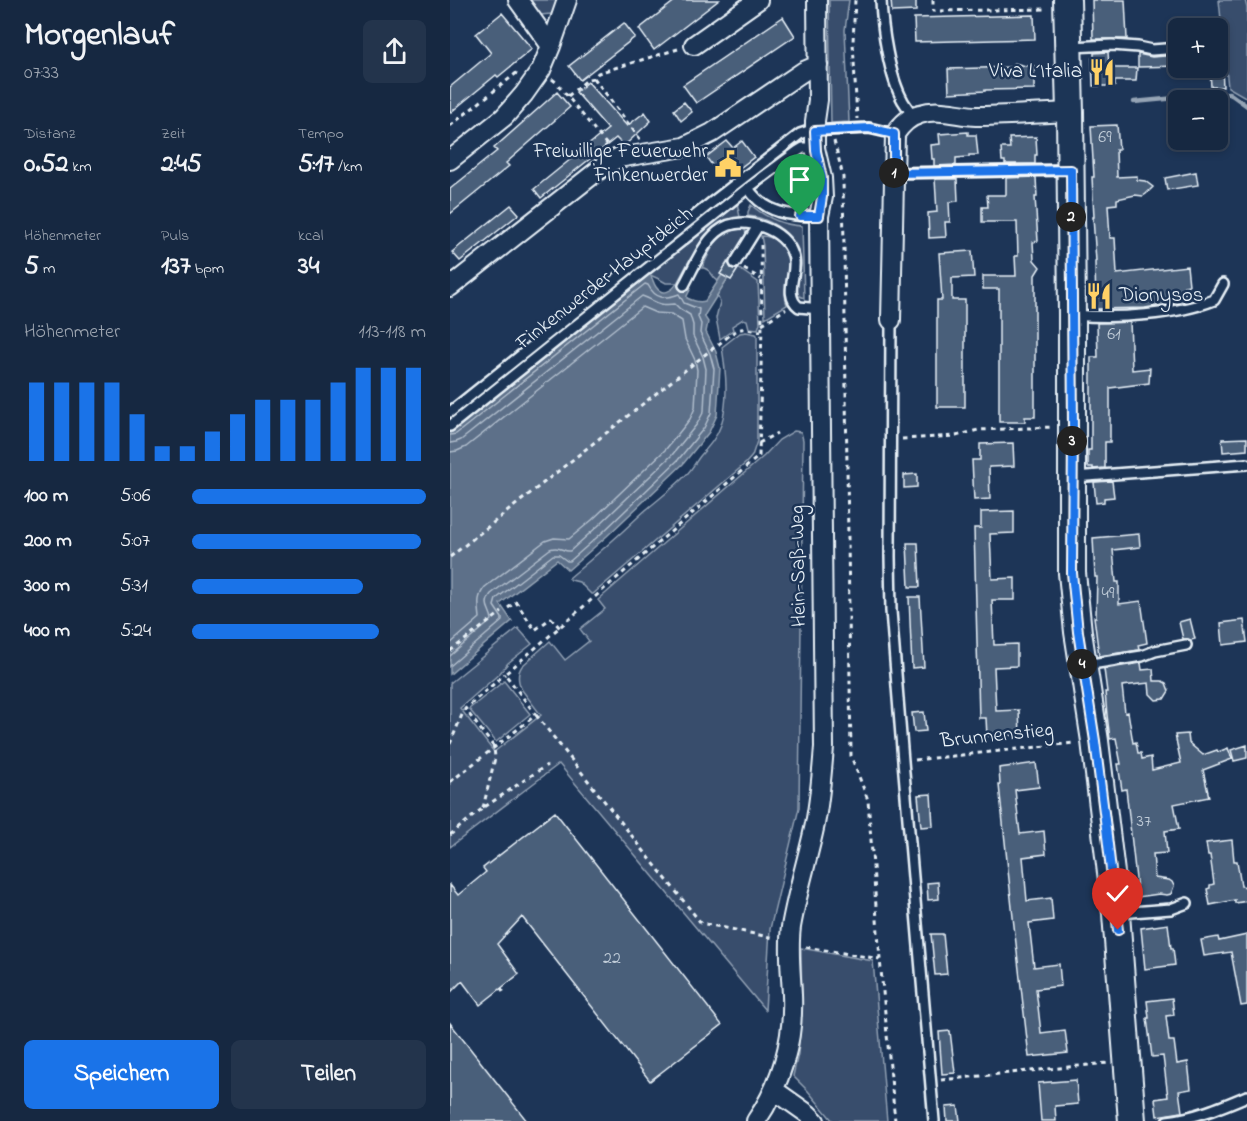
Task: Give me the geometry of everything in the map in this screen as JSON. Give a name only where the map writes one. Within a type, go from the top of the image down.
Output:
[{"type":"street","points":[[518,0],[551,46]]},
{"type":"street","points":[[450,160],[504,117],[524,94],[532,69],[551,46],[567,0]]},
{"type":"street","points":[[694,45],[758,0]]},
{"type":"street","name":"Hein-Saß-Weg","points":[[756,1121],[774,1090],[784,1065],[792,996],[790,941],[815,824],[824,747],[819,216],[822,178],[815,139],[818,100],[817,0]]},
{"type":"street","points":[[1067,5],[1071,170],[1072,573],[1116,914],[1132,1121]]},
{"type":"street","points":[[450,287],[605,165],[618,158],[684,147],[712,133],[804,71],[818,65]]},
{"type":"street","points":[[891,320],[894,134],[903,123],[913,116],[937,111],[977,116],[1070,112]]},
{"type":"street","points":[[774,1090],[816,1121]]},
{"type":"lane","points":[[881,0],[885,34],[896,83],[902,101],[913,116]]},
{"type":"lane","points":[[1068,47],[1112,45],[1152,50],[1168,49]]},
{"type":"lane","points":[[450,412],[800,134],[815,139],[869,128],[894,134]]},
{"type":"lane","name":"Finkenwerder Hauptdeich","points":[[450,426],[748,188],[815,139]]},
{"type":"lane","points":[[894,173],[1071,170]]},
{"type":"lane","points":[[748,188],[755,199],[768,208],[786,214],[819,216]]},
{"type":"lane","points":[[684,285],[713,234],[732,224],[745,222],[779,235],[786,242],[792,252],[795,265],[792,299],[802,308],[820,309]]},
{"type":"lane","points":[[735,263],[758,226]]},
{"type":"lane","points":[[1072,315],[1095,317],[1189,309],[1214,300],[1223,284]]},
{"type":"lane","points":[[891,320],[891,611],[934,1121]]},
{"type":"lane","points":[[1072,477],[1247,464]]},
{"type":"lane","points":[[1083,665],[1142,656],[1186,645]]},
{"type":"lane","points":[[1116,914],[1171,909],[1187,903]]},
{"type":"lane","points":[[1167,1121],[1182,1119],[1224,1106],[1247,1096]]},
{"type":"path","points":[[855,0],[853,42],[857,129]]},
{"type":"path","points":[[933,0],[933,11],[1067,5]]},
{"type":"path","points":[[568,96],[598,73],[694,45]]},
{"type":"path","points":[[450,126],[532,69],[556,82],[618,158]]},
{"type":"path","points":[[594,78],[651,153]]},
{"type":"path","points":[[833,139],[843,177],[851,756],[868,800],[895,1121]]},
{"type":"path","points":[[450,744],[465,709],[759,456],[762,324],[761,245],[758,226]]},
{"type":"path","points":[[735,263],[761,279]]},
{"type":"path","points":[[762,324],[795,304]]},
{"type":"path","points":[[450,557],[738,329],[761,331]]},
{"type":"path","points":[[891,440],[956,436],[978,430],[1056,427]]},
{"type":"path","points":[[759,443],[777,433]]},
{"type":"path","points":[[508,608],[516,602],[535,630],[552,618],[560,628]]},
{"type":"path","points":[[450,651],[502,612]]},
{"type":"path","points":[[505,674],[701,923],[790,941],[807,947],[880,959]]},
{"type":"path","points":[[465,709],[494,747],[495,758],[483,808]]},
{"type":"path","points":[[450,782],[536,715]]},
{"type":"path","name":"Brunnenstieg","points":[[903,761],[1095,741]]},
{"type":"path","points":[[450,835],[483,808],[547,765]]},
{"type":"path","points":[[501,988],[505,994]]},
{"type":"path","points":[[930,1082],[1112,1063]]},
{"type":"shaded area","points":[[529,0],[561,0],[560,5],[551,14],[540,15]]},
{"type":"shaded area","points":[[829,0],[849,0],[845,30],[849,122],[831,123]]},
{"type":"shaded area","points":[[1219,0],[1245,0],[1247,8],[1247,98],[1228,87],[1228,18],[1221,18]]},
{"type":"shaded area","points":[[737,203],[740,217],[723,222],[708,233],[677,283],[666,283],[650,275],[649,273]]},
{"type":"shaded area","points":[[751,205],[762,214],[775,220],[802,226],[804,298],[799,296],[798,292],[797,284],[801,263],[796,245],[775,225],[748,216]]},
{"type":"shaded area","points":[[745,230],[746,234],[729,263],[727,262],[718,281],[709,271],[702,268],[715,242],[731,231]]},
{"type":"shaded area","points":[[761,236],[778,242],[785,250],[789,265],[785,289],[787,305],[765,318],[763,246]]},
{"type":"shaded area","points":[[738,268],[758,282],[760,323],[758,329],[749,328],[747,320],[743,319],[732,326],[733,330],[720,339],[716,318],[720,302],[717,295],[728,278],[731,280]]},
{"type":"shaded area","points":[[740,333],[757,335],[757,441],[752,456],[591,594],[579,582],[569,578],[681,480],[713,441],[724,415],[726,396],[722,347]]},
{"type":"shaded area","points":[[794,431],[801,432],[803,440],[799,808],[770,929],[765,1010],[559,764],[450,847],[450,683],[518,628],[532,644],[460,708],[494,752],[541,715],[522,690],[519,675],[522,666],[550,641],[565,660],[589,641],[580,629],[605,609],[598,600],[764,456],[779,440]]},
{"type":"shaded area","points":[[504,681],[530,714],[496,742],[469,709]]},
{"type":"shaded area","points":[[801,948],[873,961],[887,1121],[833,1121],[793,1076],[798,1054],[802,1010]]},
{"type":"water","points":[[649,273],[655,285],[662,292],[673,288],[677,283],[691,288],[687,298],[698,302],[705,301],[722,275],[728,278],[704,316],[708,322],[706,332],[716,352],[720,368],[717,415],[709,432],[683,464],[568,570],[557,560],[500,604],[512,621],[450,674],[450,431]]},
{"type":"building","points":[[676,0],[719,0],[654,50],[639,29]]},
{"type":"building","points":[[891,0],[916,0],[916,11],[892,12]]},
{"type":"building","points":[[1092,0],[1125,0],[1127,39],[1093,39]]},
{"type":"building","points":[[502,13],[532,49],[450,113],[450,87],[491,53],[476,34]]},
{"type":"building","points":[[1034,15],[1035,39],[915,42],[914,18]]},
{"type":"building","points":[[783,17],[795,36],[696,103],[683,85]]},
{"type":"building","points":[[624,23],[635,37],[580,80],[569,66]]},
{"type":"building","points":[[1108,52],[1109,66],[1137,68],[1136,81],[1115,81],[1115,86],[1093,86],[1092,58],[1094,58],[1094,53]]},
{"type":"building","points":[[1138,54],[1152,57],[1168,56],[1168,66],[1138,67]]},
{"type":"building","points":[[1014,63],[1034,66],[1034,89],[949,93],[948,69],[1014,67]]},
{"type":"building","points":[[1211,78],[1223,78],[1223,87],[1211,87]]},
{"type":"building","points":[[588,82],[627,126],[645,112],[651,121],[624,146],[616,138],[541,198],[534,189],[608,129],[576,92]]},
{"type":"building","points":[[557,92],[570,107],[506,163],[509,166],[450,214],[450,189],[497,151],[494,148]]},
{"type":"building","points":[[684,102],[692,112],[681,121],[674,110]]},
{"type":"building","points":[[1117,125],[1119,150],[1116,150],[1117,177],[1137,176],[1137,180],[1145,181],[1153,187],[1143,196],[1135,195],[1117,199],[1117,204],[1108,205],[1110,238],[1115,238],[1117,274],[1187,266],[1189,285],[1184,286],[1186,301],[1145,308],[1096,309],[1091,126]]},
{"type":"building","points":[[968,132],[968,135],[976,135],[978,155],[956,158],[956,165],[934,166],[931,145],[940,144],[939,134]]},
{"type":"building","points":[[1036,137],[1035,164],[1005,164],[1005,161],[1002,161],[1001,148],[1010,148],[1009,138]]},
{"type":"building","name":"Freiwillige Feuerwehr Finkenwerder","points":[[727,141],[733,148],[742,141],[754,157],[732,174],[729,170],[720,176],[706,157]]},
{"type":"building","points":[[1196,172],[1198,185],[1167,190],[1165,178]]},
{"type":"building","points":[[1036,177],[1038,241],[1033,242],[1034,260],[1040,267],[1035,275],[1035,417],[1025,417],[1025,422],[999,422],[999,289],[983,289],[983,276],[1016,276],[1017,222],[982,222],[982,207],[988,207],[987,195],[1006,195],[1006,178]]},
{"type":"building","points":[[935,179],[957,179],[958,201],[949,202],[950,222],[945,222],[946,237],[929,238],[928,213],[937,212]]},
{"type":"building","points":[[511,205],[519,214],[460,261],[452,252]]},
{"type":"building","points":[[972,251],[974,277],[952,278],[952,300],[965,300],[965,407],[937,407],[937,300],[942,300],[939,253]]},
{"type":"building","points":[[728,262],[731,268],[738,269],[731,280],[720,274]]},
{"type":"building","points":[[1130,322],[1132,370],[1150,368],[1149,383],[1110,388],[1110,442],[1105,442],[1105,468],[1093,469],[1093,467],[1088,467],[1088,450],[1091,450],[1091,357],[1098,357],[1097,323]]},
{"type":"building","points":[[1247,438],[1247,450],[1223,452],[1222,439]]},
{"type":"building","points":[[1013,443],[1014,466],[989,467],[990,499],[974,500],[972,460],[980,460],[980,444]]},
{"type":"building","points":[[917,474],[917,487],[904,488],[904,475]]},
{"type":"building","points":[[1112,481],[1114,497],[1104,498],[1104,502],[1096,503],[1094,482]]},
{"type":"building","points":[[1014,511],[1014,533],[990,534],[992,579],[1015,578],[1015,600],[992,600],[994,645],[1017,644],[1017,666],[994,667],[996,711],[1019,710],[1020,735],[987,736],[986,718],[979,718],[974,528],[981,528],[981,512]]},
{"type":"building","points":[[1139,534],[1140,547],[1113,550],[1116,582],[1119,582],[1119,604],[1141,601],[1147,643],[1138,645],[1139,650],[1099,656],[1094,617],[1096,617],[1097,577],[1095,577],[1093,538]]},
{"type":"building","points":[[907,543],[918,543],[920,587],[909,587]]},
{"type":"building","points":[[909,597],[920,597],[924,667],[912,668]]},
{"type":"building","points":[[1190,619],[1195,639],[1183,639],[1179,622]]},
{"type":"building","points":[[1244,620],[1247,642],[1223,645],[1221,623]]},
{"type":"building","points":[[1141,663],[1142,670],[1153,669],[1154,681],[1166,683],[1169,691],[1164,699],[1156,700],[1150,694],[1149,683],[1122,686],[1125,713],[1128,712],[1133,743],[1136,742],[1142,759],[1151,757],[1152,770],[1181,763],[1175,735],[1188,734],[1189,743],[1203,755],[1228,748],[1232,759],[1203,770],[1209,797],[1174,804],[1179,829],[1165,831],[1167,853],[1153,854],[1155,878],[1172,882],[1174,886],[1171,894],[1138,897],[1126,789],[1122,790],[1118,764],[1121,764],[1116,738],[1110,739],[1104,669]]},
{"type":"building","points":[[924,712],[926,731],[914,732],[912,713]]},
{"type":"building","points":[[1247,745],[1247,758],[1234,761],[1231,750]]},
{"type":"building","points":[[1036,763],[1039,787],[1015,790],[1020,834],[1044,831],[1046,854],[1023,857],[1027,901],[1051,898],[1053,920],[1029,923],[1034,967],[1059,964],[1061,986],[1036,989],[1041,1033],[1065,1030],[1068,1053],[1029,1057],[999,768]]},
{"type":"building","points":[[931,794],[933,826],[921,827],[918,795]]},
{"type":"building","points":[[555,812],[722,1025],[650,1081],[522,917],[497,944],[519,974],[480,1005],[462,981],[450,993],[450,885],[458,895],[486,872],[483,868]]},
{"type":"building","points":[[1232,840],[1234,861],[1237,861],[1241,886],[1247,887],[1247,901],[1235,903],[1235,900],[1210,905],[1207,889],[1214,884],[1206,843]]},
{"type":"building","points":[[938,882],[939,899],[928,900],[927,883]]},
{"type":"building","points":[[1168,924],[1175,965],[1145,969],[1141,928]]},
{"type":"building","points":[[931,934],[943,934],[947,974],[935,975]]},
{"type":"building","points":[[1247,935],[1247,1005],[1241,1006],[1231,952],[1204,956],[1201,940],[1218,937],[1219,941]]},
{"type":"building","points":[[1172,998],[1174,1015],[1166,1016],[1169,1041],[1174,1041],[1177,1064],[1188,1062],[1191,1089],[1179,1091],[1182,1112],[1157,1116],[1155,1099],[1168,1097],[1163,1056],[1152,1057],[1147,1001]]},
{"type":"building","points":[[450,1023],[527,1121],[450,1121]]},
{"type":"building","points":[[950,1031],[955,1073],[942,1074],[939,1032]]},
{"type":"building","points":[[1076,1080],[1078,1104],[1055,1106],[1056,1121],[1041,1121],[1038,1083]]},
{"type":"building","points":[[958,1106],[960,1121],[947,1121],[946,1107]]},
{"type":"waterway","points":[[1134,102],[1229,93],[1247,106]]},
{"type":"place","name":"Viva L´Italia","points":[[1102,72]]},
{"type":"place","name":"Freiwillige Feuerwehr Finkenwerder","points":[[728,164]]},
{"type":"place","name":"Dionysos","points":[[1099,296]]},
{"type":"route","points":[[800,216],[819,216],[822,178],[816,151],[815,131],[869,128],[894,134],[894,173],[1071,170],[1072,573],[1118,930]]}]
